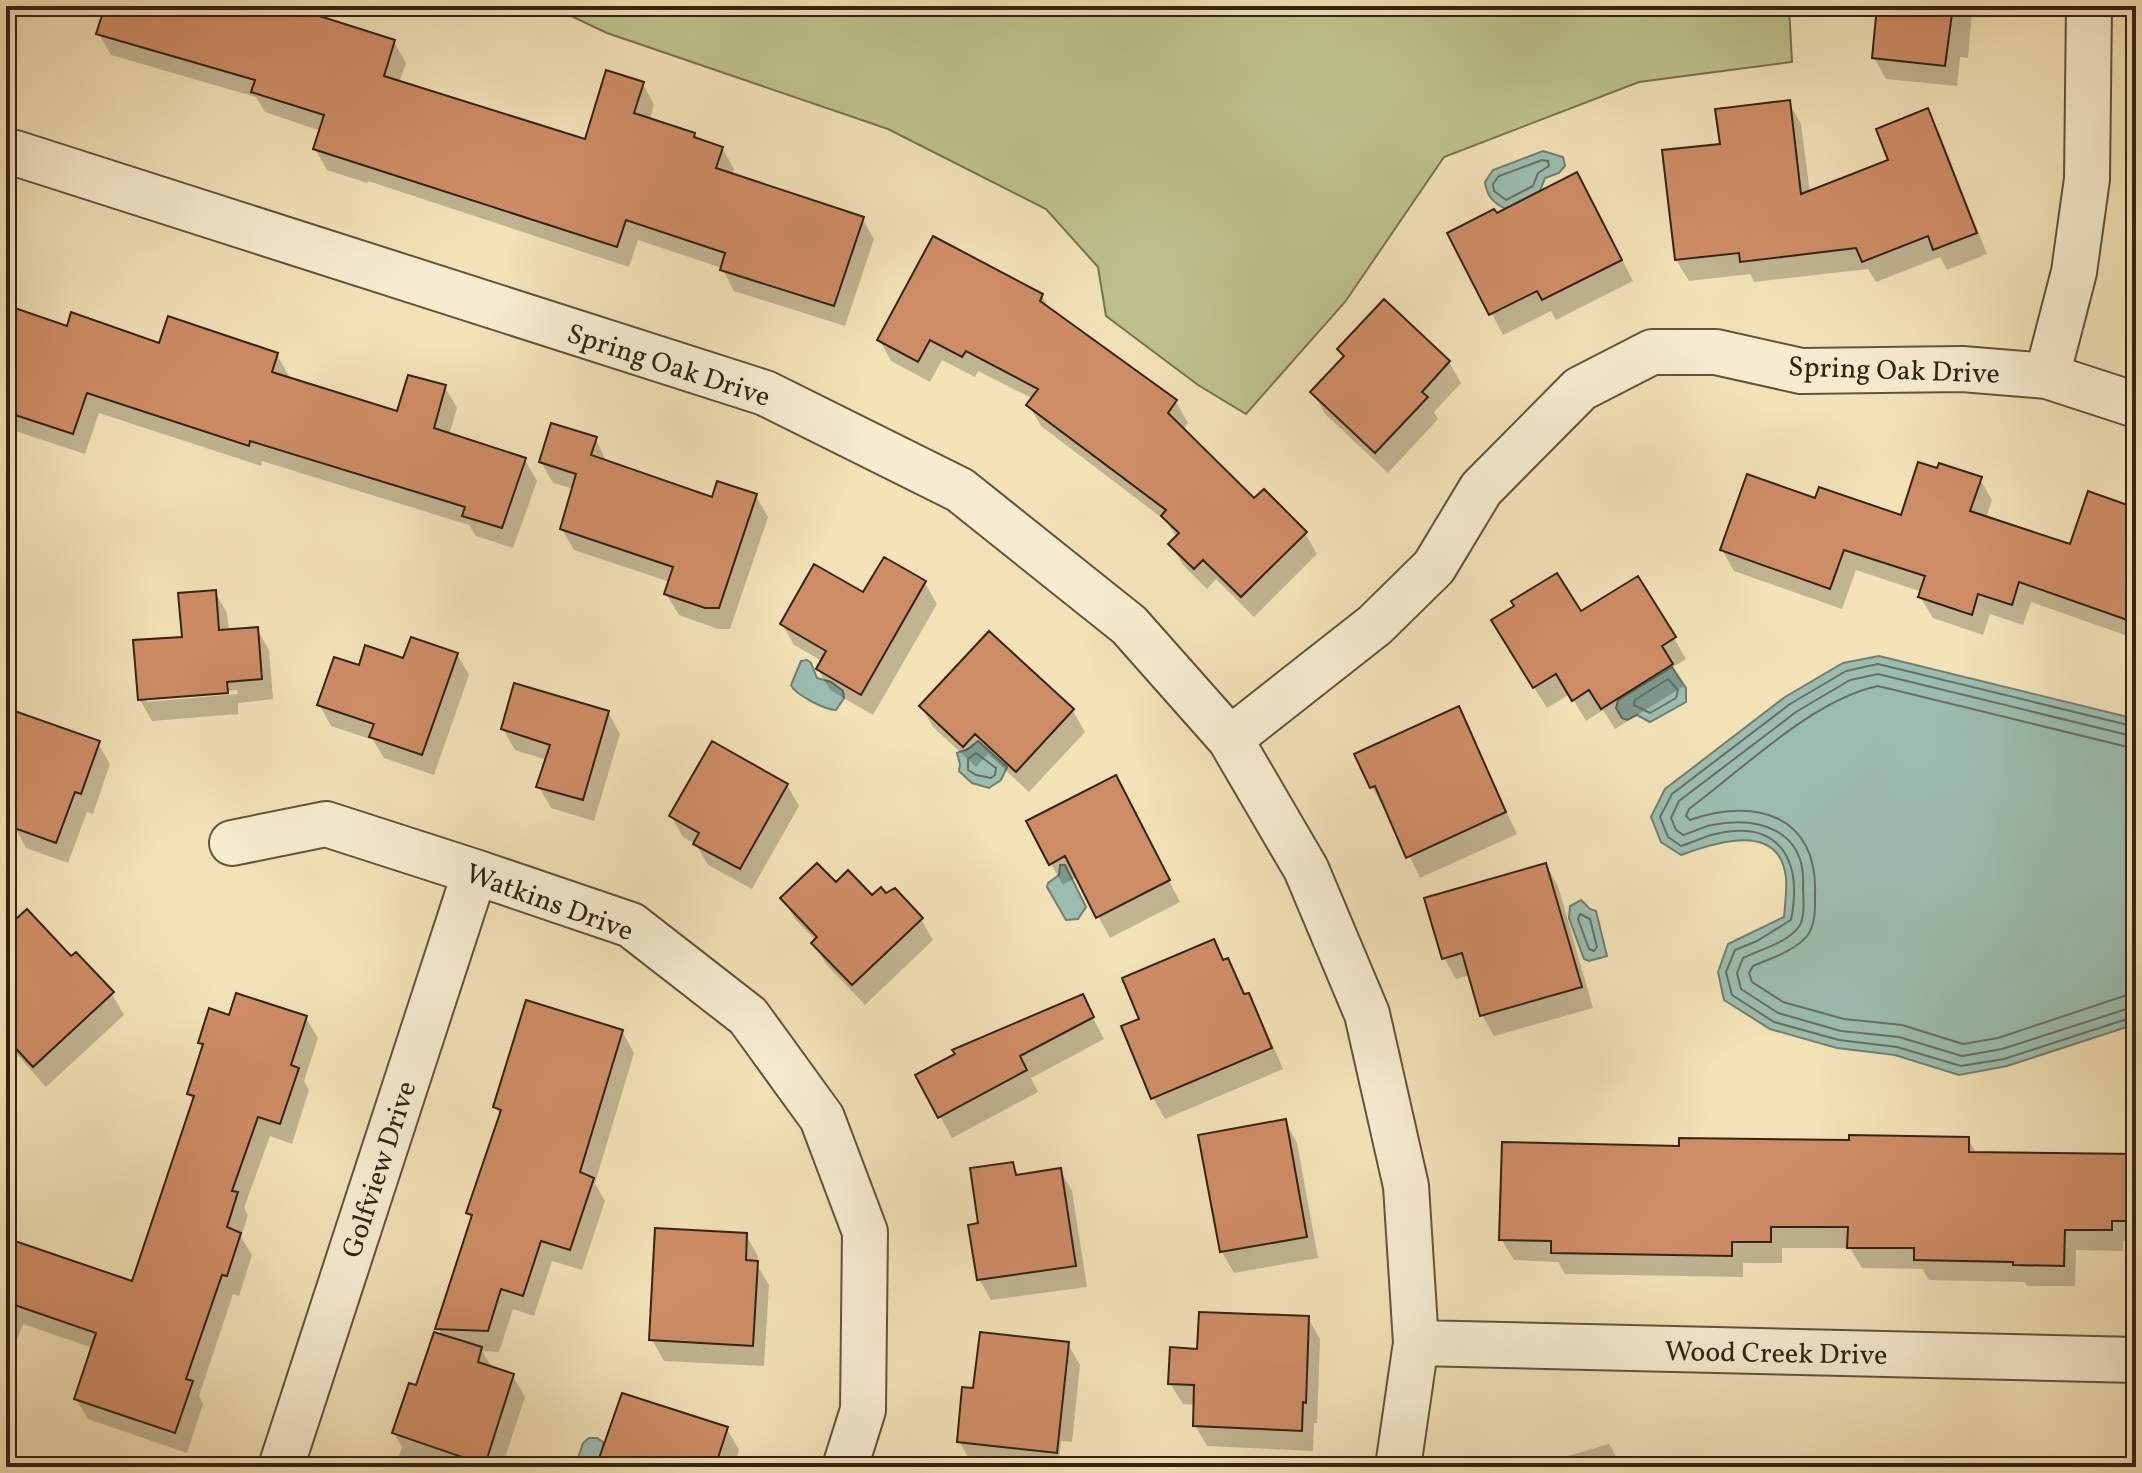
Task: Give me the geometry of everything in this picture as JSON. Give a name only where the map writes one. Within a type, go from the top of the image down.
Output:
[{"type":"street","points":[[2047,376],[2074,272],[2087,179],[2089,6]]},
{"type":"street","name":"Spring Oak Drive","points":[[15,153],[765,393],[960,490],[1129,625],[1230,739],[1306,869],[1367,1014],[1406,1186],[1416,1343],[1398,1467]]},
{"type":"street","name":"Spring Oak Drive","points":[[1230,739],[1375,625],[1434,567],[1481,489],[1580,389],[1652,352],[1716,352],[1801,371],[1962,369],[2047,376],[2136,405]]},
{"type":"street","name":"Watkins Drive","points":[[232,843],[326,824],[475,872],[631,925],[748,1016],[822,1118],[865,1232],[863,1410],[845,1467]]},
{"type":"street","name":"Golfview Drive","points":[[281,1467],[475,872]]},
{"type":"street","name":"Wood Creek Drive","points":[[1416,1343],[2136,1360]]},
{"type":"green space","points":[[550,6],[1789,6],[1792,62],[1639,82],[1444,157],[1345,302],[1246,414],[1198,385],[1106,316],[1098,267],[1046,209],[888,129],[607,33]]},
{"type":"water","points":[[1543,151],[1563,157],[1565,166],[1559,173],[1545,178],[1540,191],[1506,209],[1494,202],[1485,182],[1493,170]]},
{"type":"water","points":[[1879,656],[2136,719],[2136,1024],[2007,1066],[1959,1075],[1895,1055],[1837,1048],[1770,1029],[1724,1000],[1718,972],[1728,944],[1784,917],[1786,878],[1781,860],[1772,849],[1759,842],[1744,840],[1711,845],[1681,855],[1661,842],[1651,817],[1665,789],[1785,697],[1843,663]]},
{"type":"water","points":[[807,660],[817,678],[831,682],[843,691],[844,698],[836,710],[811,701],[791,685],[801,661]]},
{"type":"water","points":[[1672,667],[1686,688],[1686,702],[1650,722],[1637,715],[1627,720],[1622,718],[1616,708],[1618,700]]},
{"type":"water","points":[[978,741],[1007,767],[1001,780],[989,788],[972,783],[959,771],[957,753]]},
{"type":"water","points":[[1060,865],[1065,865],[1086,907],[1078,919],[1066,920],[1047,887],[1059,875]]},
{"type":"water","points":[[1581,900],[1596,911],[1607,956],[1589,961],[1584,959],[1569,918],[1570,906]]},
{"type":"water","points":[[589,1438],[603,1442],[605,1467],[575,1467],[583,1443]]},
{"type":"building","points":[[105,6],[288,6],[395,40],[384,76],[585,139],[606,70],[644,82],[634,113],[695,133],[694,137],[723,147],[716,168],[864,217],[834,306],[720,270],[725,253],[626,220],[617,247],[313,149],[324,115],[251,92],[255,80],[96,34]]},
{"type":"building","points":[[1877,6],[1953,6],[1945,66],[1872,58]]},
{"type":"building","points":[[1790,100],[1801,194],[1888,160],[1876,129],[1928,108],[1977,233],[1933,250],[1928,236],[1862,262],[1856,248],[1740,262],[1739,253],[1675,260],[1662,150],[1720,144],[1715,109]]},
{"type":"building","points":[[1577,172],[1622,260],[1542,300],[1537,291],[1489,315],[1447,233],[1494,209],[1497,213]]},
{"type":"building","points":[[933,236],[1043,294],[1040,301],[1177,400],[1168,413],[1254,498],[1264,489],[1307,532],[1241,597],[1203,560],[1194,569],[1168,544],[1179,533],[1161,516],[1166,510],[1026,405],[1038,389],[966,351],[962,357],[930,340],[918,362],[877,340]]},
{"type":"building","points":[[1384,299],[1450,361],[1422,392],[1428,397],[1375,453],[1310,392],[1344,356],[1337,349]]},
{"type":"building","points":[[6,305],[67,326],[71,312],[159,343],[168,316],[278,353],[272,372],[397,411],[408,375],[446,385],[434,428],[526,458],[502,528],[462,516],[465,507],[250,441],[249,446],[87,393],[73,434],[6,412]]},
{"type":"building","points":[[551,423],[597,437],[591,455],[712,497],[717,481],[757,494],[719,608],[705,608],[664,594],[673,567],[560,529],[576,474],[539,462]]},
{"type":"building","points":[[1918,462],[1937,468],[1939,463],[1982,477],[1970,511],[2070,544],[2088,491],[2136,508],[2136,623],[2019,582],[2012,605],[1978,594],[1972,615],[1918,597],[1925,576],[1844,550],[1830,589],[1720,550],[1747,474],[1815,498],[1819,487],[1901,515]]},
{"type":"building","points":[[884,557],[926,581],[861,695],[816,669],[826,651],[780,624],[814,564],[863,592]]},
{"type":"building","points":[[1557,573],[1581,611],[1638,576],[1676,637],[1662,646],[1673,664],[1601,709],[1589,690],[1572,701],[1556,674],[1533,688],[1491,620],[1514,606],[1511,601]]},
{"type":"building","points":[[216,590],[219,630],[258,627],[262,679],[227,682],[228,693],[138,700],[133,640],[182,637],[178,593]]},
{"type":"building","points":[[989,631],[1074,709],[1016,772],[975,734],[963,747],[919,706]]},
{"type":"building","points":[[411,637],[458,653],[422,755],[369,737],[374,724],[317,705],[334,657],[359,665],[365,645],[403,658]]},
{"type":"building","points":[[514,683],[609,711],[583,800],[536,787],[550,745],[501,729]]},
{"type":"building","points":[[1459,706],[1506,812],[1406,858],[1375,786],[1370,788],[1354,754]]},
{"type":"building","points":[[6,708],[100,741],[81,794],[75,792],[56,843],[6,825]]},
{"type":"building","points":[[712,741],[788,784],[740,869],[693,844],[699,833],[669,816]]},
{"type":"building","points":[[1116,775],[1170,880],[1096,918],[1065,856],[1049,865],[1026,821]]},
{"type":"building","points":[[817,863],[836,882],[848,870],[872,895],[881,887],[886,893],[895,888],[923,918],[852,985],[811,943],[817,937],[780,898]]},
{"type":"building","points":[[1546,863],[1582,987],[1480,1016],[1462,953],[1442,959],[1424,898]]},
{"type":"building","points":[[27,909],[71,956],[76,952],[114,992],[33,1067],[6,1038],[6,928]]},
{"type":"building","points":[[1214,939],[1223,960],[1228,958],[1244,994],[1249,993],[1272,1048],[1151,1099],[1121,1026],[1139,1019],[1122,978]]},
{"type":"building","points":[[236,993],[307,1016],[291,1065],[299,1068],[280,1124],[258,1117],[232,1191],[238,1192],[227,1227],[241,1233],[227,1276],[222,1275],[186,1379],[193,1381],[175,1433],[74,1399],[96,1333],[6,1302],[6,1238],[132,1281],[194,1096],[187,1094],[203,1044],[198,1043],[209,1008],[229,1015]]},
{"type":"building","points":[[1083,994],[1094,1017],[1020,1056],[1027,1070],[938,1118],[915,1075],[955,1054],[952,1050]]},
{"type":"building","points":[[526,1000],[623,1030],[580,1172],[594,1178],[570,1250],[541,1241],[523,1296],[501,1289],[488,1331],[435,1329],[472,1215],[466,1213],[501,1110],[493,1107]]},
{"type":"building","points":[[1286,1119],[1307,1237],[1220,1252],[1198,1135]]},
{"type":"building","points":[[1849,1135],[1969,1137],[1969,1152],[2136,1154],[2136,1221],[2112,1221],[2112,1230],[2065,1230],[2064,1266],[1914,1260],[1914,1248],[1847,1248],[1848,1227],[1771,1227],[1771,1242],[1732,1242],[1732,1256],[1551,1253],[1551,1241],[1499,1240],[1502,1142],[1679,1146],[1679,1138],[1849,1140]]},
{"type":"building","points":[[1013,1162],[1016,1175],[1061,1168],[1076,1266],[977,1280],[968,1225],[978,1223],[970,1168]]},
{"type":"building","points":[[655,1228],[747,1233],[746,1260],[758,1261],[753,1346],[649,1340]]},
{"type":"building","points":[[1199,1312],[1309,1316],[1302,1431],[1193,1426],[1194,1385],[1168,1384],[1170,1347],[1197,1349]]},
{"type":"building","points":[[434,1332],[482,1347],[478,1362],[514,1374],[485,1465],[392,1433],[409,1383],[416,1385]]},
{"type":"building","points":[[980,1332],[1069,1342],[1057,1453],[957,1442],[962,1387],[973,1388]]},
{"type":"building","points":[[622,1393],[728,1427],[715,1467],[596,1467]]}]
